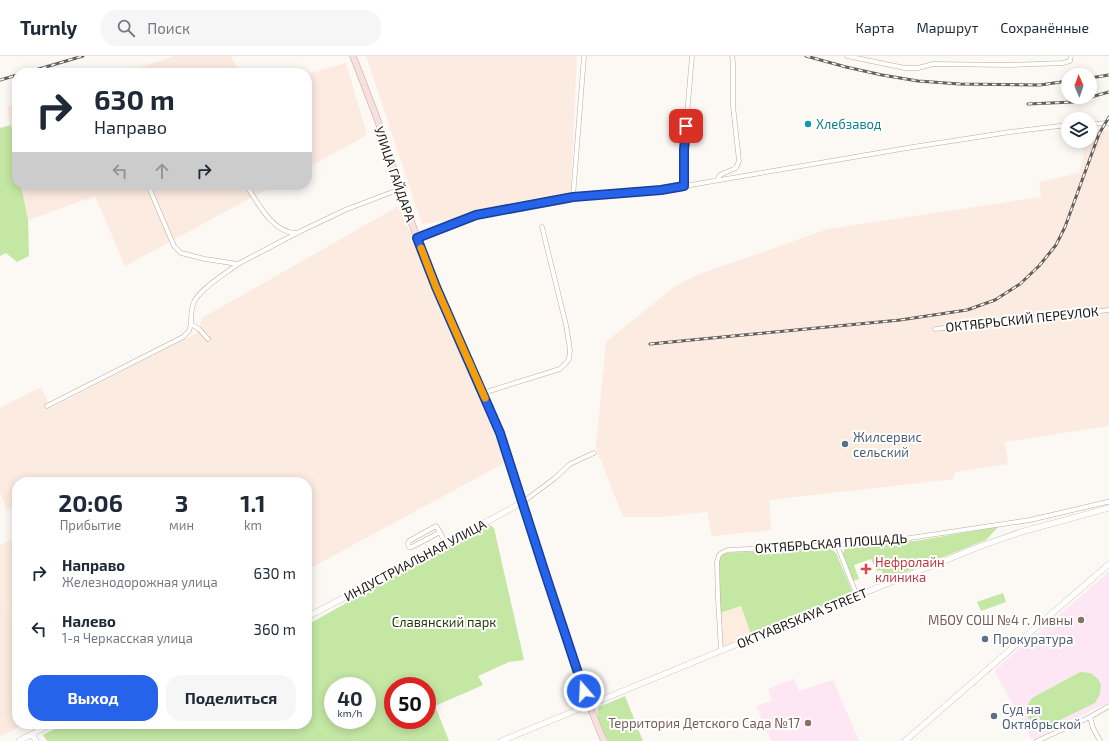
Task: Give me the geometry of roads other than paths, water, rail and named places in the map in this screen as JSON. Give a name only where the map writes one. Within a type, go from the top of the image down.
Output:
[{"type":"main road","name":"УЛИЦА ГАЙДАРА","points":[[353,56],[378,121],[417,238],[436,287],[500,433],[589,704],[604,741]]},
{"type":"street","points":[[573,197],[584,56]]},
{"type":"street","points":[[684,186],[684,150],[692,56]]},
{"type":"street","points":[[717,180],[720,175],[736,168],[739,161],[733,106],[734,62],[732,56]]},
{"type":"street","points":[[847,56],[905,68],[912,68],[934,64],[1011,65],[1063,63],[1070,61],[1071,56]]},
{"type":"street","points":[[1097,124],[1109,123]]},
{"type":"street","points":[[417,238],[476,215],[573,197],[661,190],[912,147],[1061,126]]},
{"type":"street","points":[[47,406],[183,337],[189,331],[192,309],[197,298],[209,286],[238,264],[345,210],[400,189]]},
{"type":"street","points":[[150,190],[177,250],[181,253],[205,259],[238,264]]},
{"type":"street","points":[[249,190],[269,219],[289,233],[297,233]]},
{"type":"street","points":[[483,393],[560,369],[569,359],[570,351],[566,325],[542,227]]},
{"type":"street","name":"ОКТЯБРЬСКИЙ ПЕРЕУЛОК","points":[[935,329],[1109,310]]},
{"type":"street","points":[[191,324],[204,332],[208,339]]},
{"type":"street","points":[[523,502],[555,478],[570,464],[594,453]]},
{"type":"street","name":"ИНДУСТРИАЛЬНАЯ УЛИЦА","points":[[312,614],[523,502]]},
{"type":"street","name":"ОКТЯБРЬСКАЯ ПЛОЩАДЬ","points":[[722,651],[718,598],[718,562],[720,555],[728,550],[837,545],[897,540],[1030,520],[1109,502]]},
{"type":"street","name":"OKTYABRSKAYA STREET","points":[[501,741],[981,546],[1021,532],[1109,508]]},
{"type":"street","points":[[440,532],[412,547],[409,547],[409,541],[435,527],[437,527],[440,532],[446,544]]},
{"type":"street","points":[[837,545],[857,596]]},
{"type":"street","points":[[904,741],[1109,564]]},
{"type":"street","points":[[1037,741],[1090,717],[1109,706]]},
{"type":"street","points":[[1090,717],[1093,728],[1100,741]]},
{"type":"street","points":[[19,741],[42,729]]},
{"type":"street","points":[[32,734],[36,741]]},
{"type":"railway","points":[[42,68],[83,56]]},
{"type":"railway","points":[[806,56],[846,67],[918,81],[960,84],[1040,85],[1061,82]]},
{"type":"railway","points":[[1097,77],[1109,75]]},
{"type":"railway","points":[[0,80],[12,76]]},
{"type":"railway","points":[[1028,104],[1073,102],[1109,92]]},
{"type":"railway","points":[[650,344],[900,320],[967,310],[995,300],[1020,284],[1039,266],[1056,245],[1065,227],[1099,134],[1109,117]]},
{"type":"place","name":"Хлебзавод","points":[[808,124]]},
{"type":"place","name":"Жилсервис сельский","points":[[845,444]]},
{"type":"place","name":"Нефролайн клиника","points":[[866,569]]},
{"type":"place","name":"МБОУ СОШ №4 г. Ливны","points":[[1081,620]]},
{"type":"place","name":"Прокуратура","points":[[985,639]]},
{"type":"place","name":"Суд на Октябрьской","points":[[994,716]]},
{"type":"place","name":"Территория Детского Сада №17","points":[[808,723]]},
{"type":"park label","name":"Славянский парк","points":[[444,622]]}]
